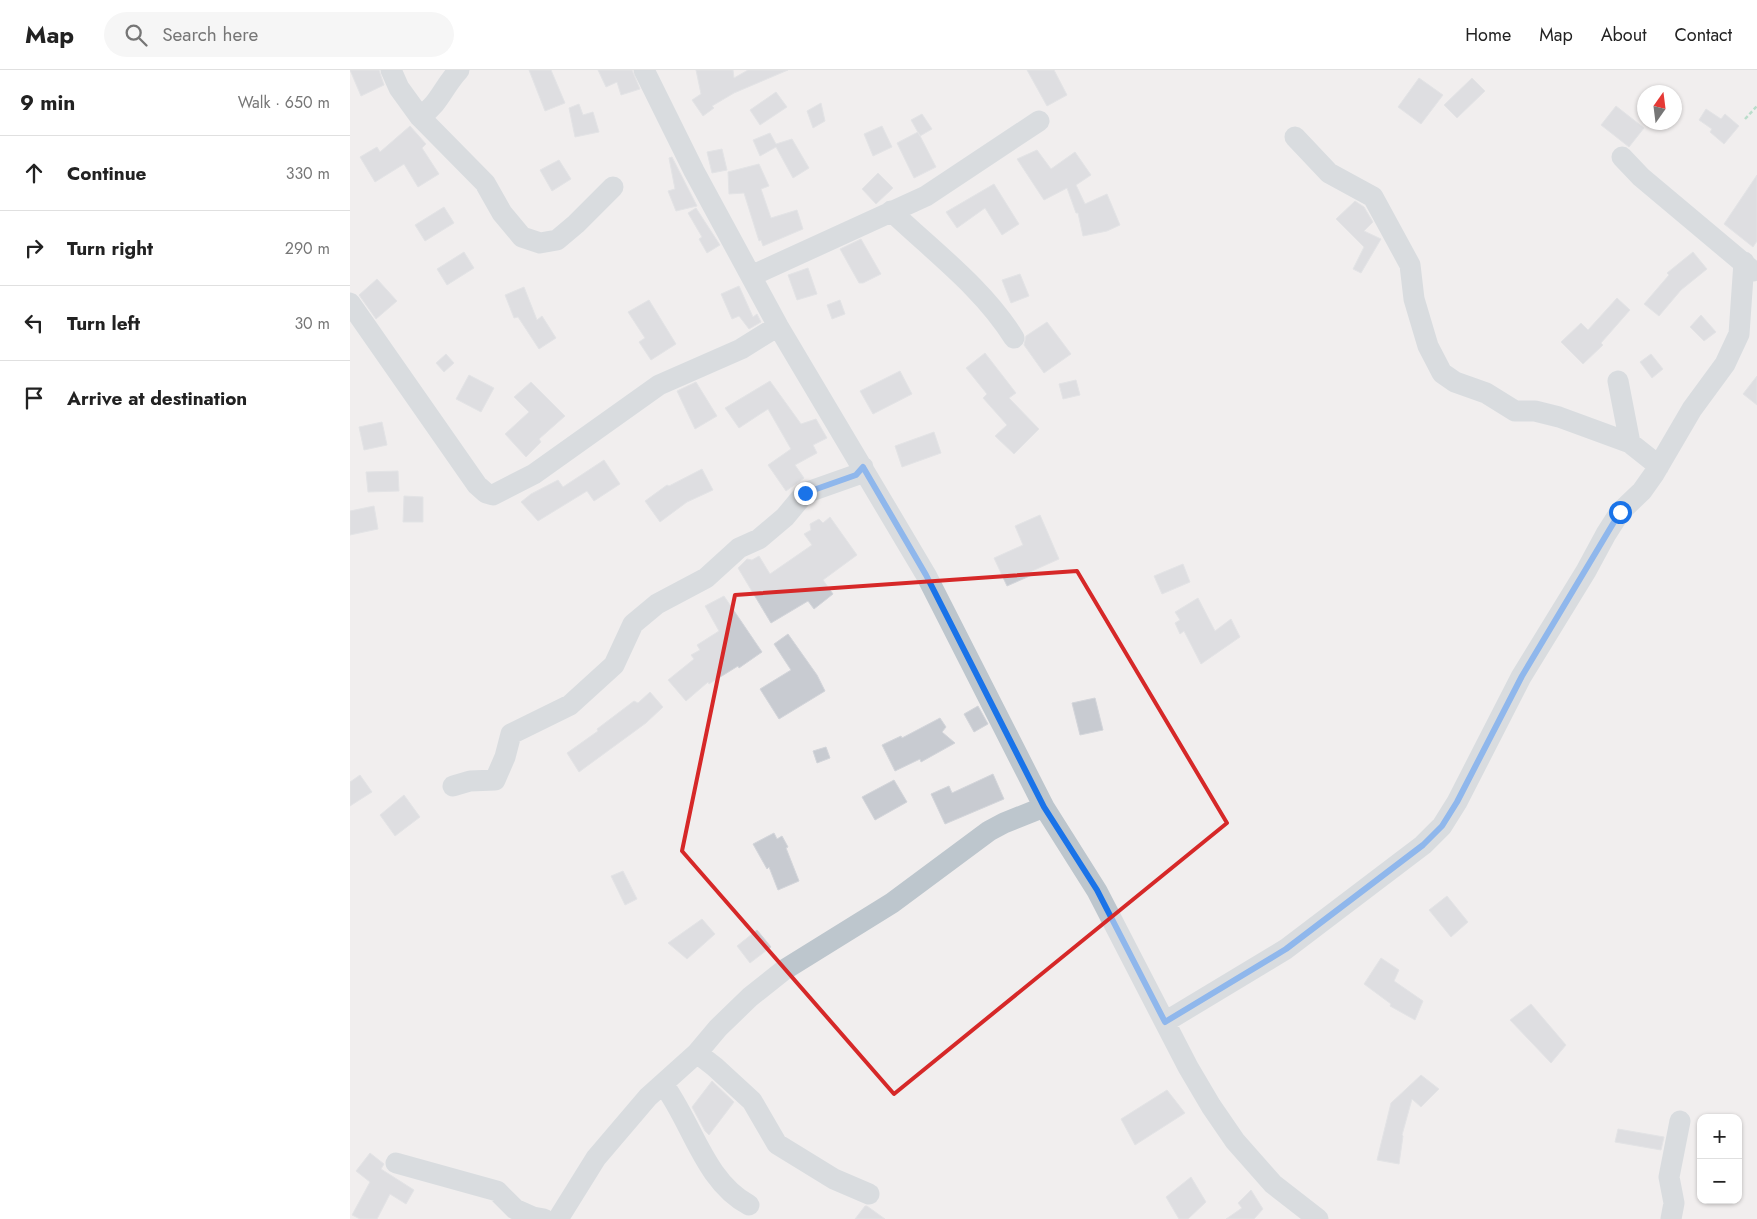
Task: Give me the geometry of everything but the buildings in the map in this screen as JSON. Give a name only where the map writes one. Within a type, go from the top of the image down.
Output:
[{"type":"street","points":[[391,70],[399,88],[420,117],[484,183],[502,213],[522,238],[540,243],[557,240],[613,187]]},
{"type":"street","points":[[420,117],[434,106],[445,87],[459,70]]},
{"type":"street","points":[[644,70],[694,170],[778,326],[863,467],[958,635],[1044,807],[1097,890],[1210,1106],[1235,1141],[1273,1184],[1318,1219]]},
{"type":"street","points":[[751,276],[931,193],[1039,121]]},
{"type":"street","points":[[1295,137],[1329,173],[1373,197],[1410,265],[1414,299],[1428,346],[1442,373],[1455,382],[1486,393],[1515,411],[1535,411],[1630,444],[1659,466]]},
{"type":"street","points":[[1165,1022],[1286,949],[1423,845],[1442,826],[1457,802],[1522,676],[1586,571],[1606,534],[1620,512],[1642,491],[1692,409],[1748,332],[1750,268],[1640,177],[1622,157]]},
{"type":"street","points":[[891,212],[961,274],[1014,338]]},
{"type":"street","points":[[350,303],[477,485],[486,493],[493,494],[534,474],[658,385],[741,349],[778,326]]},
{"type":"street","points":[[1618,380],[1630,444]]},
{"type":"street","points":[[453,786],[470,781],[495,780],[505,756],[511,734],[570,705],[614,665],[632,624],[657,604],[706,578],[739,548],[759,539],[785,517],[805,493],[856,475],[863,467]]},
{"type":"street","points":[[558,1219],[596,1158],[648,1097],[696,1054],[731,1016],[784,970],[892,903],[989,831],[1044,807]]},
{"type":"street","points":[[696,1054],[715,1067],[752,1101],[777,1144],[834,1179],[869,1194]]},
{"type":"street","points":[[662,1084],[674,1099],[698,1147],[727,1189],[735,1197],[749,1204]]},
{"type":"street","points":[[1671,1219],[1674,1203],[1669,1176],[1680,1121]]},
{"type":"street","points":[[396,1163],[497,1191],[516,1209],[533,1217],[544,1219]]},
{"type":"path","points":[[1745,119],[1757,106]]},
{"type":"highlighted area","points":[[1077,571],[1227,823],[894,1094],[682,851],[735,595]]},
{"type":"route","points":[[805,493],[828,483],[856,475],[863,467],[926,575],[1044,807],[1097,890],[1165,1022],[1286,949],[1423,845],[1442,826],[1457,802],[1522,676],[1620,512]]}]
